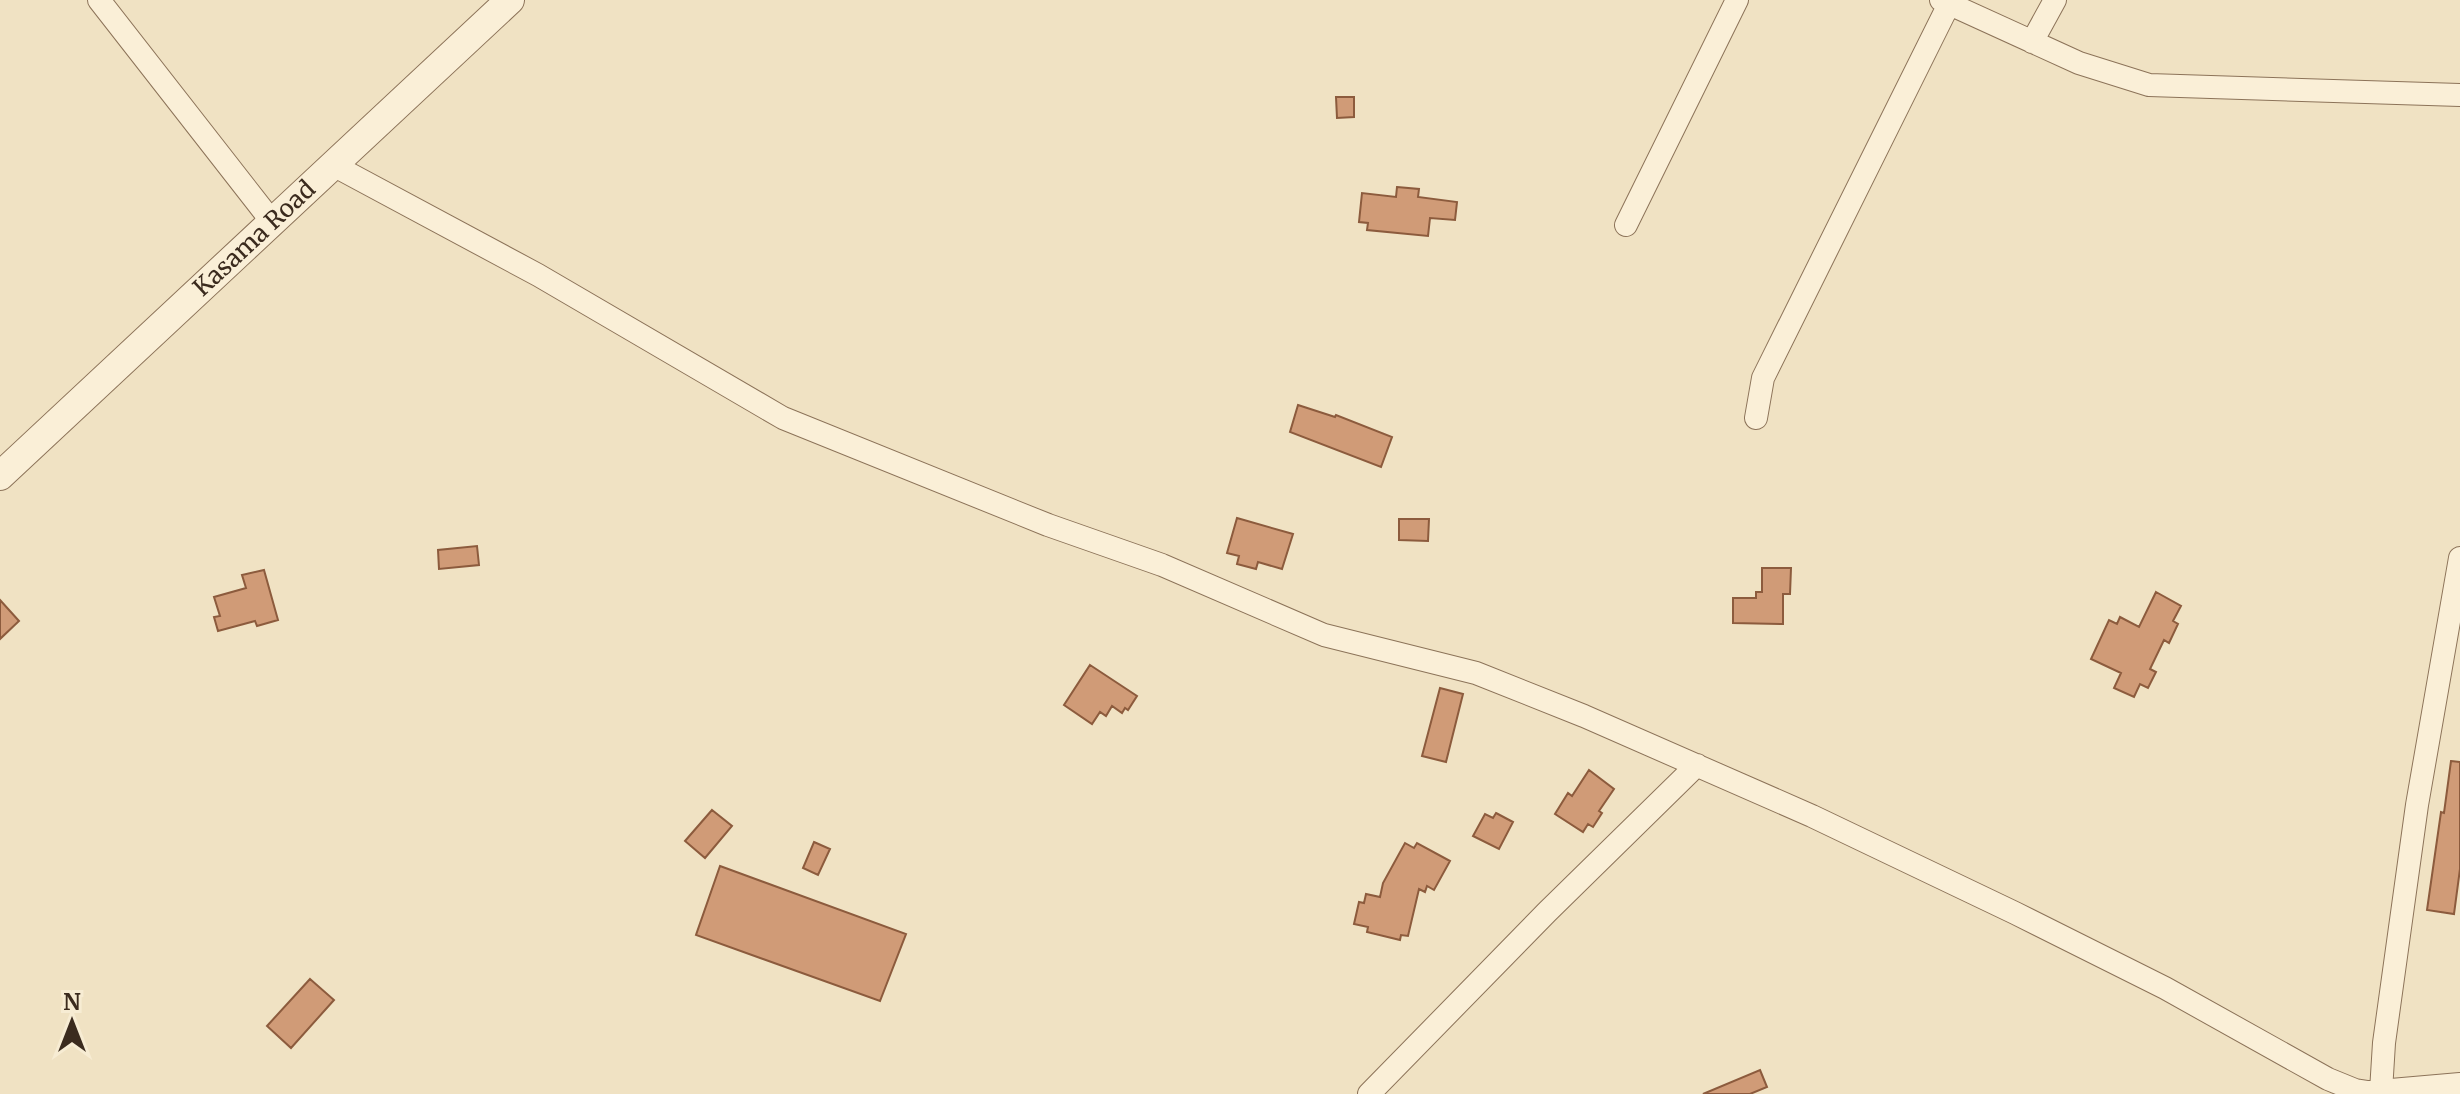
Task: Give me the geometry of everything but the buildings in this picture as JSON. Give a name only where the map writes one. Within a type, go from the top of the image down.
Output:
[{"type":"street","points":[[99,0],[273,223]]},
{"type":"street","name":"Kasama Road","points":[[0,476],[510,0]]},
{"type":"street","points":[[1626,225],[1737,0]]},
{"type":"street","points":[[2032,42],[2055,0]]},
{"type":"street","points":[[1756,418],[1763,378],[1945,2],[2079,63],[2149,85],[2460,95]]},
{"type":"street","points":[[333,165],[538,275],[783,418],[1048,525],[1162,565],[1324,635],[1476,673],[1697,765],[1825,822],[2111,961],[2328,1079],[2355,1090],[2381,1091],[2460,1084]]},
{"type":"street","points":[[2381,1091],[2384,1043],[2417,805],[2460,558]]},
{"type":"street","points":[[1369,1094],[1547,912],[1697,765]]}]
